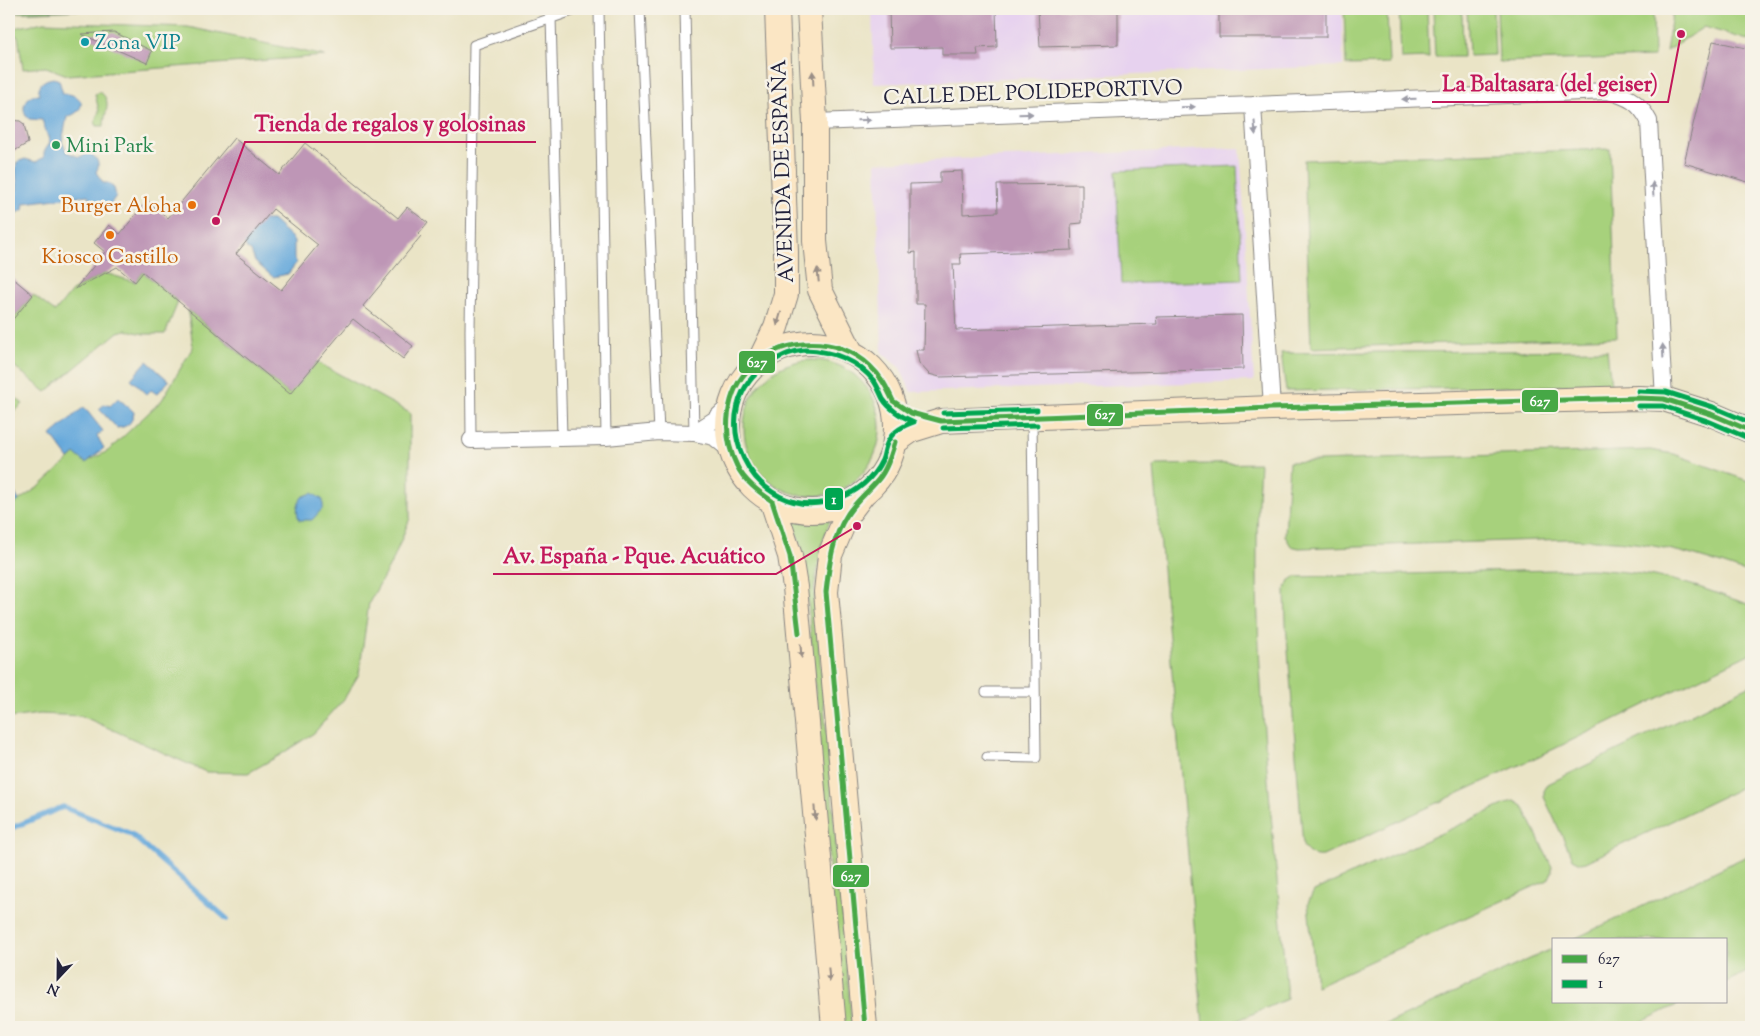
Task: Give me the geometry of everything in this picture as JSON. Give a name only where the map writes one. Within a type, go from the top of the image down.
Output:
[{"type":"main road","name":"AVENIDA DE ESPAÑA","points":[[761,358],[776,327],[786,294],[786,242],[777,9]]},
{"type":"main road","name":"AVENIDA DE ESPAÑA","points":[[809,9],[815,122],[815,241],[820,290],[851,352]]},
{"type":"main road","points":[[863,494],[842,506],[818,511],[794,510],[772,501],[749,484],[737,467],[730,450],[727,428],[729,406],[736,388],[747,372],[761,358],[790,345],[821,342],[851,352],[869,364],[883,381],[893,401],[897,421],[896,442],[890,462],[878,480],[863,494],[847,515],[830,555],[826,592],[865,1027]]},
{"type":"main road","points":[[896,442],[912,430],[941,421],[1272,408],[1638,398],[1664,400],[1711,414],[1751,431]]},
{"type":"main road","points":[[893,401],[911,413],[941,421]]},
{"type":"main road","points":[[772,501],[790,556],[795,587],[834,1027]]},
{"type":"street","name":"CALLE DEL POLIDEPORTIVO","points":[[815,122],[1608,91],[1626,96],[1642,108],[1649,122],[1664,400]]},
{"type":"street","points":[[1253,105],[1272,408]]},
{"type":"street","points":[[694,433],[714,420],[729,406]]},
{"type":"street","points":[[471,440],[606,437],[659,432],[694,433],[714,437],[730,450]]},
{"type":"lane","points":[[471,440],[470,331],[474,45],[578,9]]},
{"type":"lane","points":[[599,9],[606,437]]},
{"type":"lane","points":[[640,9],[659,432]]},
{"type":"lane","points":[[685,9],[694,433]]},
{"type":"lane","points":[[551,17],[562,437]]},
{"type":"lane","points":[[987,757],[1036,758],[1032,417]]},
{"type":"lane","points":[[986,692],[1035,692]]},
{"type":"shaded area","points":[[872,9],[1342,9],[1343,66],[874,84]]},
{"type":"shaded area","points":[[1240,148],[1254,381],[911,392],[900,368],[882,353],[876,162]]},
{"type":"green space","points":[[9,9],[110,9],[9,13]]},
{"type":"green space","points":[[1344,9],[1387,9],[1389,64],[1346,65]]},
{"type":"green space","points":[[1399,9],[1427,9],[1429,58],[1401,59]]},
{"type":"green space","points":[[1433,9],[1462,9],[1463,57],[1435,57]]},
{"type":"green space","points":[[1467,9],[1493,9],[1495,55],[1469,56]]},
{"type":"green space","points":[[1497,9],[1653,9],[1654,57],[1499,62]]},
{"type":"green space","points":[[1673,9],[1751,9],[1751,41],[1704,27],[1666,51]]},
{"type":"green space","points":[[44,22],[188,27],[325,56],[67,75],[46,67],[23,69],[18,36],[9,35],[9,29]]},
{"type":"green space","points":[[100,92],[107,103],[104,126],[97,126],[95,122],[99,111],[95,94]]},
{"type":"green space","points":[[1610,149],[1617,337],[1311,348],[1304,160]]},
{"type":"green space","points":[[1237,166],[1242,280],[1121,284],[1116,171]]},
{"type":"green space","points":[[143,272],[178,302],[165,334],[144,334],[126,330],[118,332],[46,392],[9,362],[9,324],[33,295],[55,312],[72,291],[105,273],[135,282]]},
{"type":"green space","points":[[188,310],[289,394],[317,362],[410,413],[410,518],[394,558],[369,603],[359,674],[344,699],[314,733],[248,773],[206,772],[82,716],[40,714],[9,718],[9,507],[40,486],[75,454],[86,462],[108,451],[162,400],[193,347]]},
{"type":"green space","points":[[1607,350],[1611,385],[1286,391],[1281,353]]},
{"type":"green space","points":[[812,360],[838,365],[850,371],[860,380],[869,390],[875,402],[880,428],[875,454],[869,466],[860,476],[850,485],[838,491],[812,496],[786,491],[774,485],[764,476],[755,466],[749,454],[744,428],[749,402],[755,390],[764,380],[774,371],[786,365]]},
{"type":"green space","points":[[9,392],[23,404],[9,416]]},
{"type":"green space","points":[[1650,450],[1674,454],[1751,482],[1751,574],[1679,552],[1650,545],[1618,541],[1568,539],[1299,548],[1291,546],[1285,536],[1289,462]]},
{"type":"green space","points":[[1260,463],[1257,530],[1257,598],[1260,664],[1287,999],[1222,1027],[1203,1027],[1154,467],[1156,465]]},
{"type":"green space","points":[[790,518],[810,521],[830,520],[822,544],[814,589],[852,1027],[842,1027],[807,589],[801,545]]},
{"type":"green space","points":[[1590,569],[1636,573],[1670,579],[1751,605],[1751,653],[1552,750],[1323,856],[1317,856],[1307,851],[1303,846],[1286,624],[1285,590],[1289,581],[1295,577]]},
{"type":"green space","points":[[1751,685],[1751,783],[1586,862],[1581,863],[1573,859],[1544,797],[1544,791],[1548,784]]},
{"type":"green space","points":[[1515,801],[1523,806],[1552,867],[1548,880],[1316,986],[1308,903],[1314,891]]},
{"type":"green space","points":[[1751,854],[1751,970],[1728,981],[1728,938],[1576,938]]},
{"type":"green space","points":[[1552,949],[1552,1004],[1679,1004],[1631,1027],[1380,1027]]},
{"type":"water","name":"Mini Park","points":[[54,78],[59,80],[63,94],[75,96],[81,104],[77,112],[67,117],[62,142],[67,152],[79,157],[90,153],[98,164],[96,172],[103,183],[108,183],[114,188],[116,196],[109,206],[97,204],[88,195],[24,203],[23,210],[17,213],[9,208],[9,196],[17,190],[17,162],[25,159],[36,162],[44,157],[44,152],[50,143],[42,120],[29,119],[26,116],[24,107],[32,95],[39,95],[39,88],[42,83]]},
{"type":"water","points":[[261,220],[272,220],[294,242],[294,259],[297,262],[288,274],[273,277],[255,262],[251,251],[247,249],[244,242]]},
{"type":"water","points":[[147,361],[169,381],[157,394],[151,390],[147,394],[131,379]]},
{"type":"water","points":[[118,398],[134,412],[129,424],[117,428],[99,409],[105,404],[110,406]]},
{"type":"water","points":[[84,407],[103,431],[97,436],[104,448],[86,463],[75,454],[69,459],[51,435]]},
{"type":"water","points":[[9,482],[19,501],[9,507]]},
{"type":"water","points":[[312,493],[323,500],[323,508],[312,520],[299,520],[297,511],[300,500],[302,497]]},
{"type":"building","points":[[889,9],[996,9],[997,47],[977,48],[978,55],[942,55],[942,47],[890,48]]},
{"type":"building","points":[[1038,9],[1118,9],[1118,45],[1040,47]]},
{"type":"building","points":[[1219,9],[1326,9],[1326,37],[1219,37]]},
{"type":"building","points":[[114,32],[152,51],[147,63],[81,34]]},
{"type":"building","points":[[1713,41],[1751,49],[1751,183],[1684,163]]},
{"type":"building","points":[[9,120],[20,121],[24,124],[28,143],[9,154]]},
{"type":"building","points":[[234,138],[279,175],[305,143],[398,218],[407,207],[428,223],[419,234],[421,236],[363,306],[413,346],[403,359],[353,319],[290,394],[143,272],[135,282],[117,267],[75,289],[105,252],[94,243],[109,225],[120,234],[147,201],[168,218]],"holes":[[[273,209],[318,245],[281,290],[236,254]]]},
{"type":"building","points":[[962,171],[963,214],[998,212],[997,185],[1082,184],[1082,223],[1071,224],[1072,250],[960,254],[961,264],[953,264],[956,330],[1157,324],[1156,317],[1242,315],[1243,369],[940,377],[929,374],[919,363],[916,350],[924,350],[925,304],[916,304],[916,252],[910,253],[910,184],[940,183],[940,172]]},
{"type":"building","points":[[9,275],[33,295],[9,324]]},
{"type":"waterway","points":[[9,829],[63,807],[131,834],[227,919]]},
{"type":"transit line","name":"627","points":[[772,501],[744,477],[737,466],[729,441],[728,414],[731,401],[742,377],[751,367],[764,357],[794,345],[827,345],[857,356],[870,366],[881,378],[893,401]]},
{"type":"transit line","name":"1","points":[[805,350],[825,352],[843,358],[860,367],[874,381],[889,407],[914,422],[901,428],[890,437],[878,467],[869,479],[857,489],[837,499],[807,504],[780,496],[759,480],[744,458],[736,432],[738,406],[750,381],[773,361],[796,351],[805,350]]},
{"type":"transit line","name":"1","points":[[1638,391],[1666,392],[1713,407],[1751,423]]},
{"type":"transit line","name":"627","points":[[893,401],[911,413],[941,421],[1272,408],[1638,398],[1664,399],[1711,414],[1751,431]]},
{"type":"transit line","name":"1","points":[[1638,406],[1663,406],[1708,421],[1748,438]]},
{"type":"transit line","name":"1","points":[[943,413],[1037,410]]},
{"type":"transit line","name":"1","points":[[943,428],[1037,425]]},
{"type":"transit line","name":"627","points":[[865,1027],[826,592],[832,552],[842,524],[854,506],[881,476],[895,442]]},
{"type":"transit line","name":"627","points":[[772,501],[790,556],[799,633]]},
{"type":"place","name":"La Baltasara (del geiser)","points":[[1681,34]]},
{"type":"place","name":"Zona VIP","points":[[85,42]]},
{"type":"place","name":"Mini Park","points":[[56,145]]},
{"type":"place","name":"Burger Aloha","points":[[192,205]]},
{"type":"place","name":"Tienda de regalos y golosinas","points":[[216,221]]},
{"type":"place","name":"Kiosco Castillo","points":[[110,235]]},
{"type":"place","name":"Av. España - Pque. Acuático","points":[[857,526]]}]
